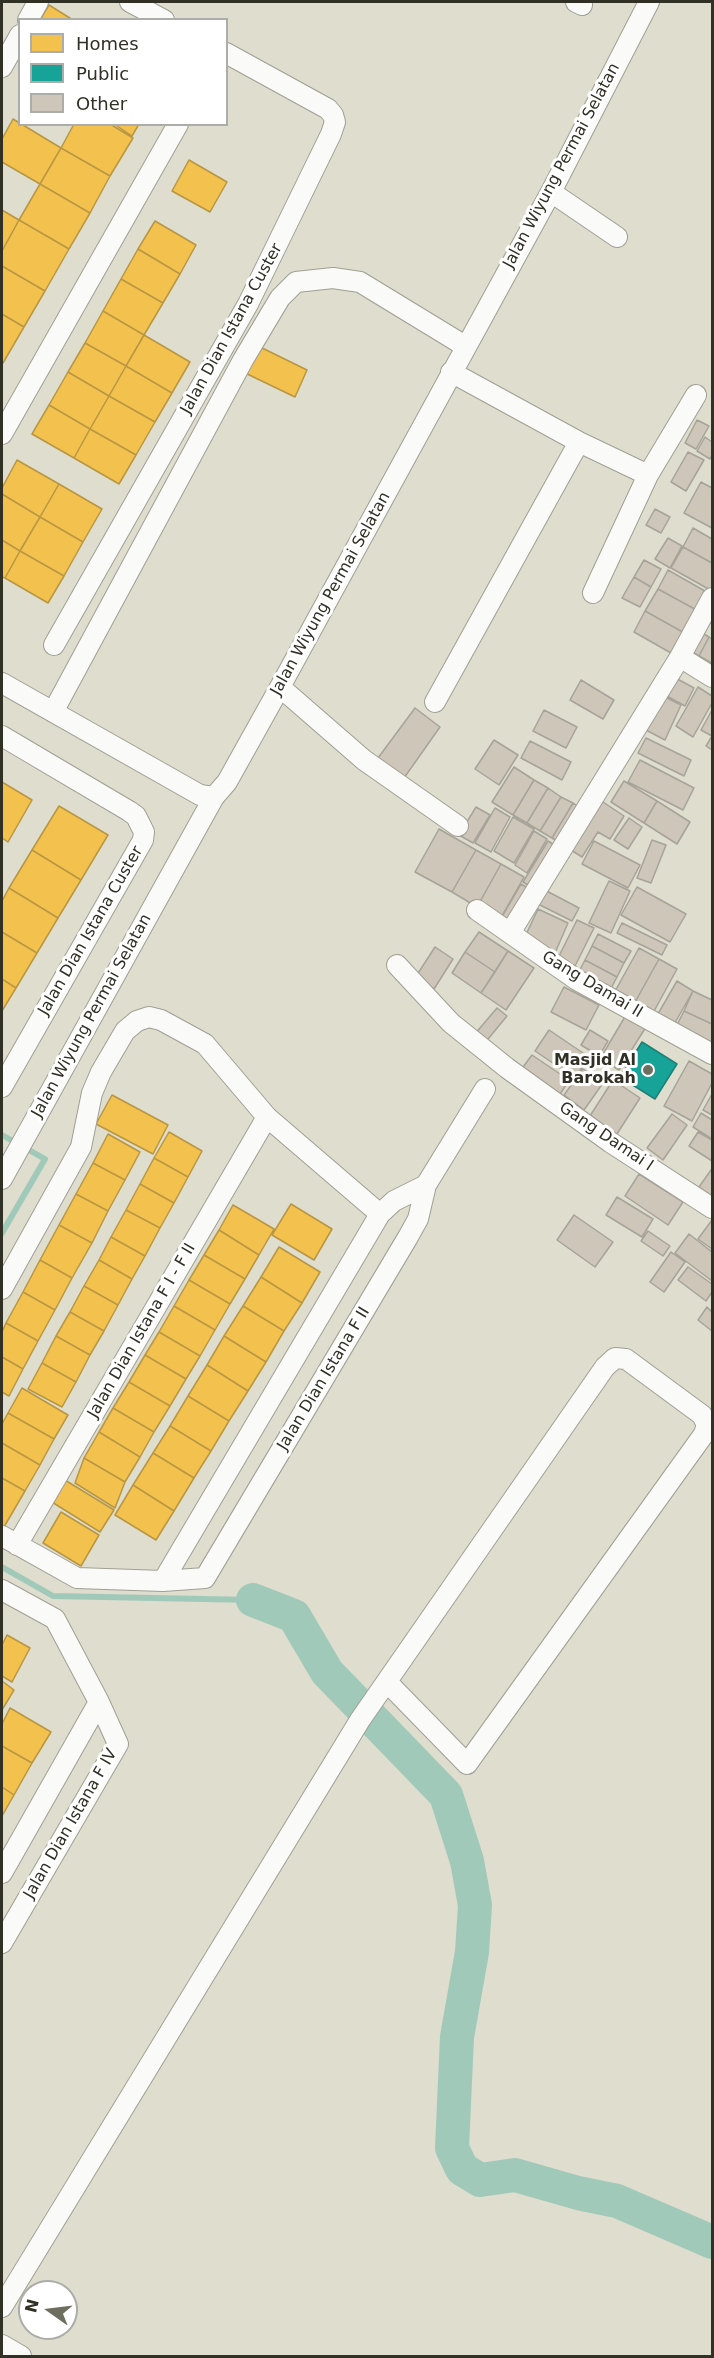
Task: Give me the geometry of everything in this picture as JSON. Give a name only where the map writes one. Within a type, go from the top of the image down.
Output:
[{"type":"street","points":[[29,18],[38,2]]},
{"type":"street","points":[[130,2],[160,18]]},
{"type":"street","name":"Jalan Wiyung Permai Selatan","points":[[2,1179],[214,797],[227,782],[280,687],[551,192],[649,2]]},
{"type":"street","points":[[2,67],[18,38]]},
{"type":"street","name":"Jalan Dian Istana Custer","points":[[54,645],[248,304],[335,122],[328,109],[228,54]]},
{"type":"street","points":[[2,434],[177,126]]},
{"type":"street","points":[[551,192],[617,237]]},
{"type":"street","points":[[53,712],[243,360],[280,297],[296,282],[333,278],[360,282],[465,346]]},
{"type":"street","points":[[451,372],[579,442],[648,475]]},
{"type":"street","points":[[593,593],[648,475],[696,395]]},
{"type":"street","points":[[435,702],[579,442]]},
{"type":"street","points":[[510,933],[680,657],[712,598]]},
{"type":"street","points":[[680,657],[712,677]]},
{"type":"street","points":[[2,683],[201,795],[214,797]]},
{"type":"street","points":[[280,687],[364,760],[458,826]]},
{"type":"street","name":"Jalan Dian Istana Custer","points":[[2,736],[129,811],[136,816],[144,832],[143,840],[2,1087]]},
{"type":"street","name":"Gang Damai II","points":[[477,910],[577,980],[712,1054]]},
{"type":"street","name":"Gang Damai I","points":[[397,965],[452,1023],[507,1068],[610,1142],[712,1208]]},
{"type":"street","points":[[2,1289],[81,1147],[87,1127],[92,1093],[101,1072],[125,1031],[137,1021],[149,1017],[161,1020],[206,1044],[267,1117],[380,1214]]},
{"type":"street","points":[[163,1581],[380,1214],[394,1202],[426,1185],[485,1089]]},
{"type":"street","name":"Jalan Dian Istana F I - F II","points":[[9,1540],[267,1117]]},
{"type":"street","name":"Jalan Dian Istana F II","points":[[9,1540],[77,1578],[163,1581],[202,1579],[206,1576],[408,1237],[418,1219],[426,1185]]},
{"type":"street","points":[[2,2307],[360,1720],[605,1367],[615,1358],[626,1359],[702,1415],[707,1425],[704,1434],[467,1764],[382,1690]]},
{"type":"street","name":"Jalan Dian Istana F IV","points":[[2,1590],[55,1619],[99,1702],[118,1744],[2,1943]]},
{"type":"street","points":[[2,1873],[99,1702]]},
{"type":"street","points":[[2,2345],[21,2356]]},
{"type":"building: Homes","points":[[49,5],[70,18],[41,18]]},
{"type":"building: Homes","points":[[13,119],[18,122],[18,126],[25,126],[61,148],[40,184],[2,162],[2,139]]},
{"type":"building: Homes","points":[[73,126],[113,126],[133,138],[110,176],[61,148]]},
{"type":"building: Homes","points":[[117,126],[138,126],[132,136]]},
{"type":"building: Homes","points":[[61,148],[110,176],[90,213],[40,184]]},
{"type":"building: Homes","points":[[189,160],[227,182],[210,212],[172,191]]},
{"type":"building: Homes","points":[[40,184],[90,213],[69,249],[19,220]]},
{"type":"building: Homes","points":[[2,210],[19,220],[2,251]]},
{"type":"building: Homes","points":[[19,220],[69,249],[45,291],[2,266],[2,251]]},
{"type":"building: Homes","points":[[155,221],[196,245],[180,274],[138,249]]},
{"type":"building: Homes","points":[[138,249],[180,274],[163,303],[121,279]]},
{"type":"building: Homes","points":[[2,266],[45,291],[24,327],[2,314]]},
{"type":"building: Homes","points":[[121,279],[163,303],[144,335],[103,311]]},
{"type":"building: Homes","points":[[103,311],[144,335],[126,366],[85,343]]},
{"type":"building: Homes","points":[[2,314],[24,327],[3,363],[2,362]]},
{"type":"building: Homes","points":[[144,335],[190,362],[172,393],[126,366]]},
{"type":"building: Homes","points":[[85,343],[126,366],[109,396],[68,372]]},
{"type":"building: Homes","points":[[256,345],[307,370],[295,397],[243,372]]},
{"type":"building: Homes","points":[[126,366],[172,393],[155,422],[109,396]]},
{"type":"building: Homes","points":[[68,372],[109,396],[90,429],[49,405]]},
{"type":"building: Homes","points":[[109,396],[155,422],[136,455],[90,429]]},
{"type":"building: Homes","points":[[49,405],[90,429],[74,458],[32,434]]},
{"type":"building: Homes","points":[[90,429],[136,455],[119,484],[74,458]]},
{"type":"building: Homes","points":[[17,460],[59,484],[40,517],[2,494],[2,488]]},
{"type":"building: Homes","points":[[59,484],[102,509],[83,542],[40,517]]},
{"type":"building: Homes","points":[[2,494],[40,517],[20,551],[2,540]]},
{"type":"building: Homes","points":[[40,517],[83,542],[64,576],[20,551]]},
{"type":"building: Homes","points":[[2,540],[20,551],[5,578],[2,577]]},
{"type":"building: Homes","points":[[20,551],[64,576],[48,603],[5,578]]},
{"type":"building: Homes","points":[[2,782],[32,800],[8,842],[2,838]]},
{"type":"building: Homes","points":[[59,806],[108,835],[81,880],[32,850]]},
{"type":"building: Homes","points":[[32,850],[81,880],[58,918],[9,888]]},
{"type":"building: Homes","points":[[9,888],[58,918],[37,953],[2,932],[2,901]]},
{"type":"building: Homes","points":[[2,932],[37,953],[16,988],[2,979]]},
{"type":"building: Homes","points":[[2,979],[16,988],[2,1011]]},
{"type":"building: Homes","points":[[112,1095],[168,1125],[153,1154],[96,1124]]},
{"type":"building: Homes","points":[[169,1132],[202,1151],[188,1177],[154,1158]]},
{"type":"building: Homes","points":[[108,1134],[140,1152],[125,1180],[93,1163]]},
{"type":"building: Homes","points":[[154,1158],[188,1177],[174,1203],[140,1184]]},
{"type":"building: Homes","points":[[93,1163],[125,1180],[108,1211],[76,1194]]},
{"type":"building: Homes","points":[[140,1184],[174,1203],[160,1228],[126,1210]]},
{"type":"building: Homes","points":[[76,1194],[108,1211],[92,1243],[59,1225]]},
{"type":"building: Homes","points":[[291,1204],[332,1229],[314,1260],[272,1235]]},
{"type":"building: Homes","points":[[233,1205],[274,1229],[259,1255],[219,1230]]},
{"type":"building: Homes","points":[[126,1210],[160,1228],[145,1256],[111,1237]]},
{"type":"building: Homes","points":[[59,1225],[92,1243],[72,1278],[40,1260]]},
{"type":"building: Homes","points":[[219,1230],[259,1255],[245,1279],[204,1255]]},
{"type":"building: Homes","points":[[111,1237],[145,1256],[132,1279],[99,1260]]},
{"type":"building: Homes","points":[[279,1247],[320,1272],[302,1303],[261,1277]]},
{"type":"building: Homes","points":[[204,1255],[245,1279],[230,1304],[189,1280]]},
{"type":"building: Homes","points":[[40,1260],[72,1278],[55,1310],[23,1292]]},
{"type":"building: Homes","points":[[99,1260],[132,1279],[118,1305],[84,1286]]},
{"type":"building: Homes","points":[[261,1277],[302,1303],[284,1331],[243,1306]]},
{"type":"building: Homes","points":[[189,1280],[230,1304],[215,1330],[174,1306]]},
{"type":"building: Homes","points":[[84,1286],[118,1305],[104,1331],[70,1312]]},
{"type":"building: Homes","points":[[23,1292],[55,1310],[38,1341],[6,1323]]},
{"type":"building: Homes","points":[[174,1306],[215,1330],[200,1356],[159,1332]]},
{"type":"building: Homes","points":[[243,1306],[284,1331],[266,1362],[224,1336]]},
{"type":"building: Homes","points":[[70,1312],[104,1331],[90,1355],[56,1336]]},
{"type":"building: Homes","points":[[6,1323],[38,1341],[23,1369],[2,1357],[2,1332]]},
{"type":"building: Homes","points":[[159,1332],[200,1356],[186,1379],[145,1355]]},
{"type":"building: Homes","points":[[56,1336],[90,1355],[76,1382],[42,1363]]},
{"type":"building: Homes","points":[[224,1336],[266,1362],[248,1391],[207,1365]]},
{"type":"building: Homes","points":[[145,1355],[186,1379],[170,1406],[129,1382]]},
{"type":"building: Homes","points":[[2,1357],[23,1369],[9,1396],[2,1392]]},
{"type":"building: Homes","points":[[42,1363],[76,1382],[62,1407],[28,1389]]},
{"type":"building: Homes","points":[[207,1365],[248,1391],[229,1421],[188,1396]]},
{"type":"building: Homes","points":[[129,1382],[170,1406],[154,1432],[113,1408]]},
{"type":"building: Homes","points":[[22,1388],[68,1415],[54,1439],[8,1413]]},
{"type":"building: Homes","points":[[188,1396],[229,1421],[211,1451],[170,1426]]},
{"type":"building: Homes","points":[[113,1408],[154,1432],[140,1457],[99,1432]]},
{"type":"building: Homes","points":[[8,1413],[54,1439],[40,1465],[2,1443],[2,1424]]},
{"type":"building: Homes","points":[[170,1426],[211,1451],[194,1478],[153,1453]]},
{"type":"building: Homes","points":[[99,1432],[140,1457],[125,1482],[84,1458]]},
{"type":"building: Homes","points":[[2,1443],[40,1465],[25,1491],[2,1478]]},
{"type":"building: Homes","points":[[153,1453],[194,1478],[174,1511],[133,1485]]},
{"type":"building: Homes","points":[[84,1458],[125,1482],[115,1508],[75,1483]]},
{"type":"building: Homes","points":[[60,1477],[114,1510],[100,1532],[47,1499]]},
{"type":"building: Homes","points":[[2,1478],[25,1491],[4,1527],[2,1526]]},
{"type":"building: Homes","points":[[133,1485],[174,1511],[156,1540],[115,1515]]},
{"type":"building: Homes","points":[[61,1512],[99,1535],[81,1566],[43,1543]]},
{"type":"building: Homes","points":[[7,1635],[30,1648],[12,1682],[2,1676],[2,1645]]},
{"type":"building: Homes","points":[[2,1681],[14,1690],[2,1710]]},
{"type":"building: Homes","points":[[10,1708],[51,1732],[32,1763],[2,1746],[2,1724]]},
{"type":"building: Homes","points":[[2,1746],[32,1763],[14,1795],[2,1787]]},
{"type":"building: Homes","points":[[2,1787],[14,1795],[2,1816]]},
{"type":"building: Public","name":"Masjid Al Barokah","points":[[642,1042],[677,1064],[655,1099],[620,1077]]},
{"type":"building: Other","points":[[697,420],[709,426],[696,449],[685,443]]},
{"type":"building: Other","points":[[705,437],[712,442],[710,459],[697,451]]},
{"type":"building: Other","points":[[688,452],[704,460],[686,491],[671,482]]},
{"type":"building: Other","points":[[701,482],[712,488],[712,528],[684,513]]},
{"type":"building: Other","points":[[655,509],[670,517],[661,533],[646,525]]},
{"type":"building: Other","points":[[693,528],[712,539],[712,563],[683,547]]},
{"type":"building: Other","points":[[668,538],[682,546],[670,568],[655,559]]},
{"type":"building: Other","points":[[683,547],[712,563],[712,591],[671,568]]},
{"type":"building: Other","points":[[644,560],[661,569],[651,587],[634,577]]},
{"type":"building: Other","points":[[668,570],[712,595],[702,613],[658,589]]},
{"type":"building: Other","points":[[634,577],[651,587],[640,607],[622,598]]},
{"type":"building: Other","points":[[658,589],[702,613],[690,636],[645,611]]},
{"type":"building: Other","points":[[645,611],[690,636],[678,657],[634,632]]},
{"type":"building: Other","points":[[697,630],[709,637],[699,656],[687,649]]},
{"type":"building: Other","points":[[709,637],[712,639],[712,663],[699,656]]},
{"type":"building: Other","points":[[672,676],[694,688],[685,706],[663,694]]},
{"type":"building: Other","points":[[581,680],[614,700],[603,719],[570,700]]},
{"type":"building: Other","points":[[698,687],[712,696],[712,703],[693,737],[676,726]]},
{"type":"building: Other","points":[[661,695],[681,705],[665,740],[644,729]]},
{"type":"building: Other","points":[[415,708],[440,727],[404,778],[378,758]]},
{"type":"building: Other","points":[[544,710],[577,727],[566,748],[533,731]]},
{"type":"building: Other","points":[[712,710],[712,736],[701,730]]},
{"type":"building: Other","points":[[712,736],[712,750],[706,746]]},
{"type":"building: Other","points":[[646,738],[691,760],[684,776],[638,753]]},
{"type":"building: Other","points":[[494,740],[518,755],[499,785],[475,769]]},
{"type":"building: Other","points":[[530,741],[571,762],[562,780],[521,758]]},
{"type":"building: Other","points":[[640,760],[694,788],[683,810],[628,782]]},
{"type":"building: Other","points":[[514,767],[534,780],[513,815],[492,802]]},
{"type":"building: Other","points":[[534,780],[548,788],[527,823],[513,815]]},
{"type":"building: Other","points":[[624,781],[657,801],[644,823],[611,802]]},
{"type":"building: Other","points":[[548,788],[561,797],[540,831],[527,823]]},
{"type":"building: Other","points":[[561,797],[573,803],[552,838],[540,831]]},
{"type":"building: Other","points":[[597,798],[624,816],[610,839],[598,832],[582,857],[566,847]]},
{"type":"building: Other","points":[[657,801],[690,822],[677,844],[644,823]]},
{"type":"building: Other","points":[[573,803],[584,811],[563,845],[552,838]]},
{"type":"building: Other","points":[[476,807],[490,815],[473,843],[459,835]]},
{"type":"building: Other","points":[[495,808],[510,817],[491,852],[475,843]]},
{"type":"building: Other","points":[[513,817],[534,829],[514,863],[494,851]]},
{"type":"building: Other","points":[[629,818],[642,827],[628,849],[614,840]]},
{"type":"building: Other","points":[[439,829],[476,850],[452,892],[415,872]]},
{"type":"building: Other","points":[[534,831],[547,839],[527,873],[515,865]]},
{"type":"building: Other","points":[[652,840],[666,845],[651,883],[637,878]]},
{"type":"building: Other","points":[[548,841],[561,849],[536,890],[523,882]]},
{"type":"building: Other","points":[[594,841],[640,865],[628,888],[582,864]]},
{"type":"building: Other","points":[[476,850],[501,864],[477,907],[452,892]]},
{"type":"building: Other","points":[[501,864],[524,877],[499,921],[477,907]]},
{"type":"building: Other","points":[[609,881],[630,891],[611,933],[589,923]]},
{"type":"building: Other","points":[[521,884],[533,891],[512,927],[500,920]]},
{"type":"building: Other","points":[[637,887],[686,914],[670,942],[621,915]]},
{"type":"building: Other","points":[[541,888],[579,908],[572,921],[534,902]]},
{"type":"building: Other","points":[[538,909],[568,923],[555,953],[524,939]]},
{"type":"building: Other","points":[[577,920],[594,928],[574,968],[557,960]]},
{"type":"building: Other","points":[[622,923],[667,945],[662,955],[617,933]]},
{"type":"building: Other","points":[[479,932],[508,951],[495,972],[465,952]]},
{"type":"building: Other","points":[[598,934],[631,951],[624,963],[592,946]]},
{"type":"building: Other","points":[[592,946],[624,963],[617,977],[585,960]]},
{"type":"building: Other","points":[[435,947],[453,959],[434,989],[415,978]]},
{"type":"building: Other","points":[[639,948],[659,959],[634,1004],[614,993]]},
{"type":"building: Other","points":[[508,951],[534,968],[506,1010],[481,993]]},
{"type":"building: Other","points":[[465,952],[495,972],[481,993],[452,973]]},
{"type":"building: Other","points":[[659,959],[677,969],[652,1015],[634,1004]]},
{"type":"building: Other","points":[[585,960],[617,977],[608,994],[576,977]]},
{"type":"building: Other","points":[[677,981],[693,991],[672,1028],[655,1019]]},
{"type":"building: Other","points":[[564,987],[599,1005],[586,1030],[551,1012]]},
{"type":"building: Other","points":[[693,991],[712,1000],[712,1024],[684,1011]]},
{"type":"building: Other","points":[[497,1008],[507,1016],[484,1044],[474,1035]]},
{"type":"building: Other","points":[[684,1011],[712,1024],[712,1049],[674,1031]]},
{"type":"building: Other","points":[[626,1015],[646,1027],[619,1070],[600,1059]]},
{"type":"building: Other","points":[[549,1030],[589,1057],[575,1078],[535,1051]]},
{"type":"building: Other","points":[[590,1030],[608,1041],[599,1056],[581,1045]]},
{"type":"building: Other","points":[[532,1055],[569,1080],[559,1096],[520,1071]]},
{"type":"building: Other","points":[[689,1061],[712,1074],[712,1083],[692,1121],[664,1106]]},
{"type":"building: Other","points":[[583,1069],[603,1083],[584,1110],[564,1095]]},
{"type":"building: Other","points":[[613,1080],[640,1098],[615,1137],[588,1119]]},
{"type":"building: Other","points":[[712,1094],[712,1115],[703,1110]]},
{"type":"building: Other","points":[[701,1113],[712,1120],[712,1139],[693,1127]]},
{"type":"building: Other","points":[[672,1114],[687,1125],[663,1160],[647,1148]]},
{"type":"building: Other","points":[[698,1132],[712,1140],[712,1161],[689,1146]]},
{"type":"building: Other","points":[[712,1171],[712,1197],[699,1187]]},
{"type":"building: Other","points":[[639,1174],[683,1202],[668,1225],[625,1196]]},
{"type":"building: Other","points":[[617,1197],[653,1219],[642,1237],[606,1215]]},
{"type":"building: Other","points":[[574,1215],[613,1242],[595,1267],[557,1240]]},
{"type":"building: Other","points":[[712,1220],[712,1249],[698,1239]]},
{"type":"building: Other","points":[[648,1231],[670,1246],[663,1256],[641,1241]]},
{"type":"building: Other","points":[[689,1234],[712,1252],[712,1281],[675,1253]]},
{"type":"building: Other","points":[[671,1252],[685,1262],[664,1292],[650,1282]]},
{"type":"building: Other","points":[[688,1267],[712,1284],[712,1292],[706,1301],[678,1280]]},
{"type":"building: Other","points":[[707,1307],[712,1312],[712,1331],[698,1320]]},
{"type":"waterway","points":[[2,1135],[45,1159],[2,1233]]},
{"type":"waterway","points":[[2,1567],[53,1596],[253,1600]]},
{"type":"waterway","points":[[253,1600],[294,1616],[327,1672],[446,1795],[467,1861],[475,1905],[472,1952],[457,2037],[452,2148],[462,2169],[480,2180],[515,2175],[578,2193],[617,2201],[712,2242]]},
{"type":"place","name":"Masjid Al Barokah","points":[[648,1070]]}]
